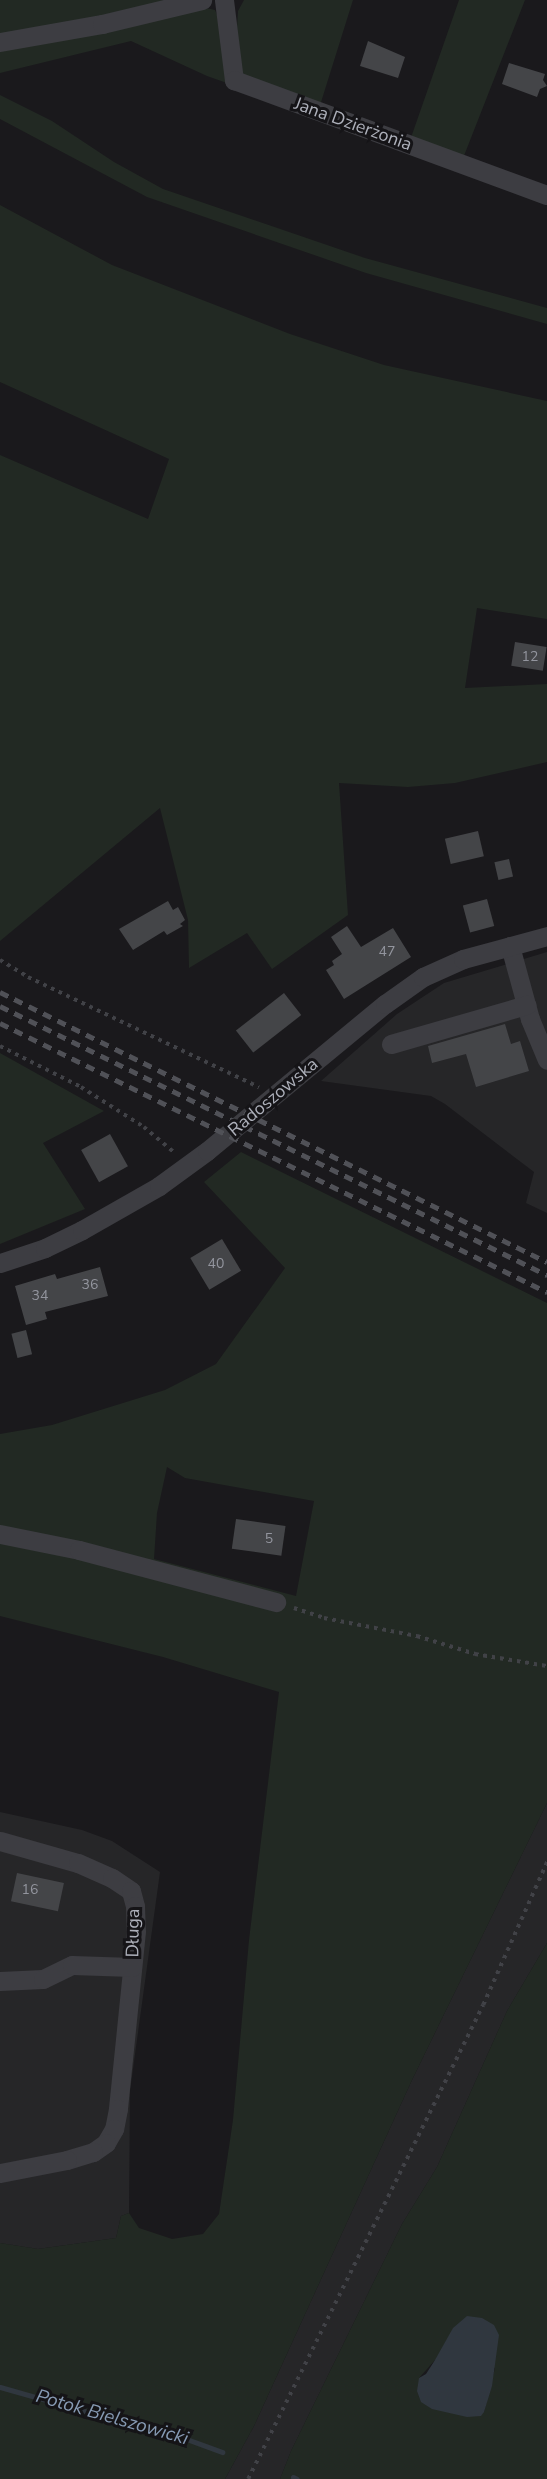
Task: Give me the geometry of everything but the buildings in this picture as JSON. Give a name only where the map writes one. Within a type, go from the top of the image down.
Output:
[{"type":"street","points":[[0,42],[102,23],[202,0]]},
{"type":"street","name":"Jana Dzierżonia","points":[[225,0],[234,80],[547,195]]},
{"type":"street","name":"Radoszowska","points":[[0,1263],[45,1248],[82,1230],[120,1210],[187,1166],[415,982],[463,959],[547,936]]},
{"type":"street","points":[[510,946],[526,1005],[547,1060]]},
{"type":"street","points":[[391,1044],[526,1005]]},
{"type":"street","points":[[0,1534],[79,1549],[276,1602]]},
{"type":"street","name":"Długa","points":[[0,1841],[78,1863],[131,1891],[135,1906],[132,1967],[114,2129],[106,2143],[93,2152],[67,2160],[0,2172]]},
{"type":"street","points":[[0,1981],[43,1979],[72,1965],[132,1967]]},
{"type":"path","points":[[0,960],[29,977],[76,997],[275,1096]]},
{"type":"path","points":[[0,1046],[81,1087],[144,1127],[187,1166]]},
{"type":"path","points":[[276,1602],[324,1618],[417,1636],[475,1654],[547,1666]]},
{"type":"path","points":[[248,2479],[483,2005],[547,1862]]},
{"type":"shaded area","points":[[0,0],[171,0],[130,11],[0,35]]},
{"type":"shaded area","points":[[244,0],[353,0],[317,115],[207,76],[131,41],[0,73],[0,50],[206,8],[215,10],[241,69],[237,28],[238,11]]},
{"type":"shaded area","points":[[459,0],[525,0],[460,166],[407,149]]},
{"type":"shaded area","points":[[0,95],[52,121],[114,162],[163,189],[365,258],[547,308],[547,324],[366,273],[147,197],[0,119]]},
{"type":"shaded area","points":[[0,205],[112,265],[290,334],[384,365],[547,401],[547,619],[477,608],[465,688],[547,684],[547,762],[455,783],[408,787],[339,783],[348,915],[272,969],[247,933],[189,968],[188,920],[160,808],[0,941],[0,455],[148,519],[169,459],[0,382]]},
{"type":"shaded area","points":[[547,952],[547,1213],[526,1203],[534,1172],[445,1104],[431,1096],[321,1081],[397,1014],[444,983]]},
{"type":"shaded area","points":[[0,1053],[104,1111],[43,1143],[85,1209],[0,1244]]},
{"type":"shaded area","points":[[241,1152],[547,1303],[547,1803],[412,2080],[254,2426],[225,2479],[0,2479],[0,2243],[38,2249],[116,2238],[121,2216],[129,2213],[139,2228],[172,2239],[203,2234],[219,2214],[233,2120],[249,1940],[279,1692],[163,1657],[0,1616],[0,1434],[52,1425],[165,1390],[216,1364],[285,1268],[204,1182]],"holes":[[[167,1467],[185,1478],[314,1501],[296,1596],[154,1559],[157,1513]]]},
{"type":"shaded area","points":[[547,1803],[547,1943],[507,2011],[437,2167],[402,2224],[291,2451],[280,2479],[225,2479],[254,2426],[412,2080]]},
{"type":"shaded area","points":[[0,1812],[82,1830],[112,1841],[160,1872],[130,2091],[129,2213],[121,2216],[116,2238],[38,2249],[0,2243]]},
{"type":"shaded area","points":[[547,1943],[547,2479],[280,2479],[291,2451],[402,2224],[437,2167],[507,2011]],"holes":[[[435,2360],[495,2368],[484,2412],[419,2378]]]},
{"type":"shaded area","points":[[467,2316],[482,2318],[494,2325],[499,2335],[492,2386],[484,2412],[481,2416],[467,2417],[432,2409],[421,2402],[417,2391],[419,2378],[426,2374],[453,2328]]},
{"type":"waterway","name":"Potok Bielszowicki","points":[[0,2387],[98,2415],[151,2426],[222,2452]]},
{"type":"waterway","name":"Potok Bielszowicki","points":[[293,2477],[297,2479]]},
{"type":"railway","points":[[0,992],[547,1262]]},
{"type":"railway","points":[[0,1006],[547,1275]]},
{"type":"railway","points":[[0,1023],[547,1292]]}]
